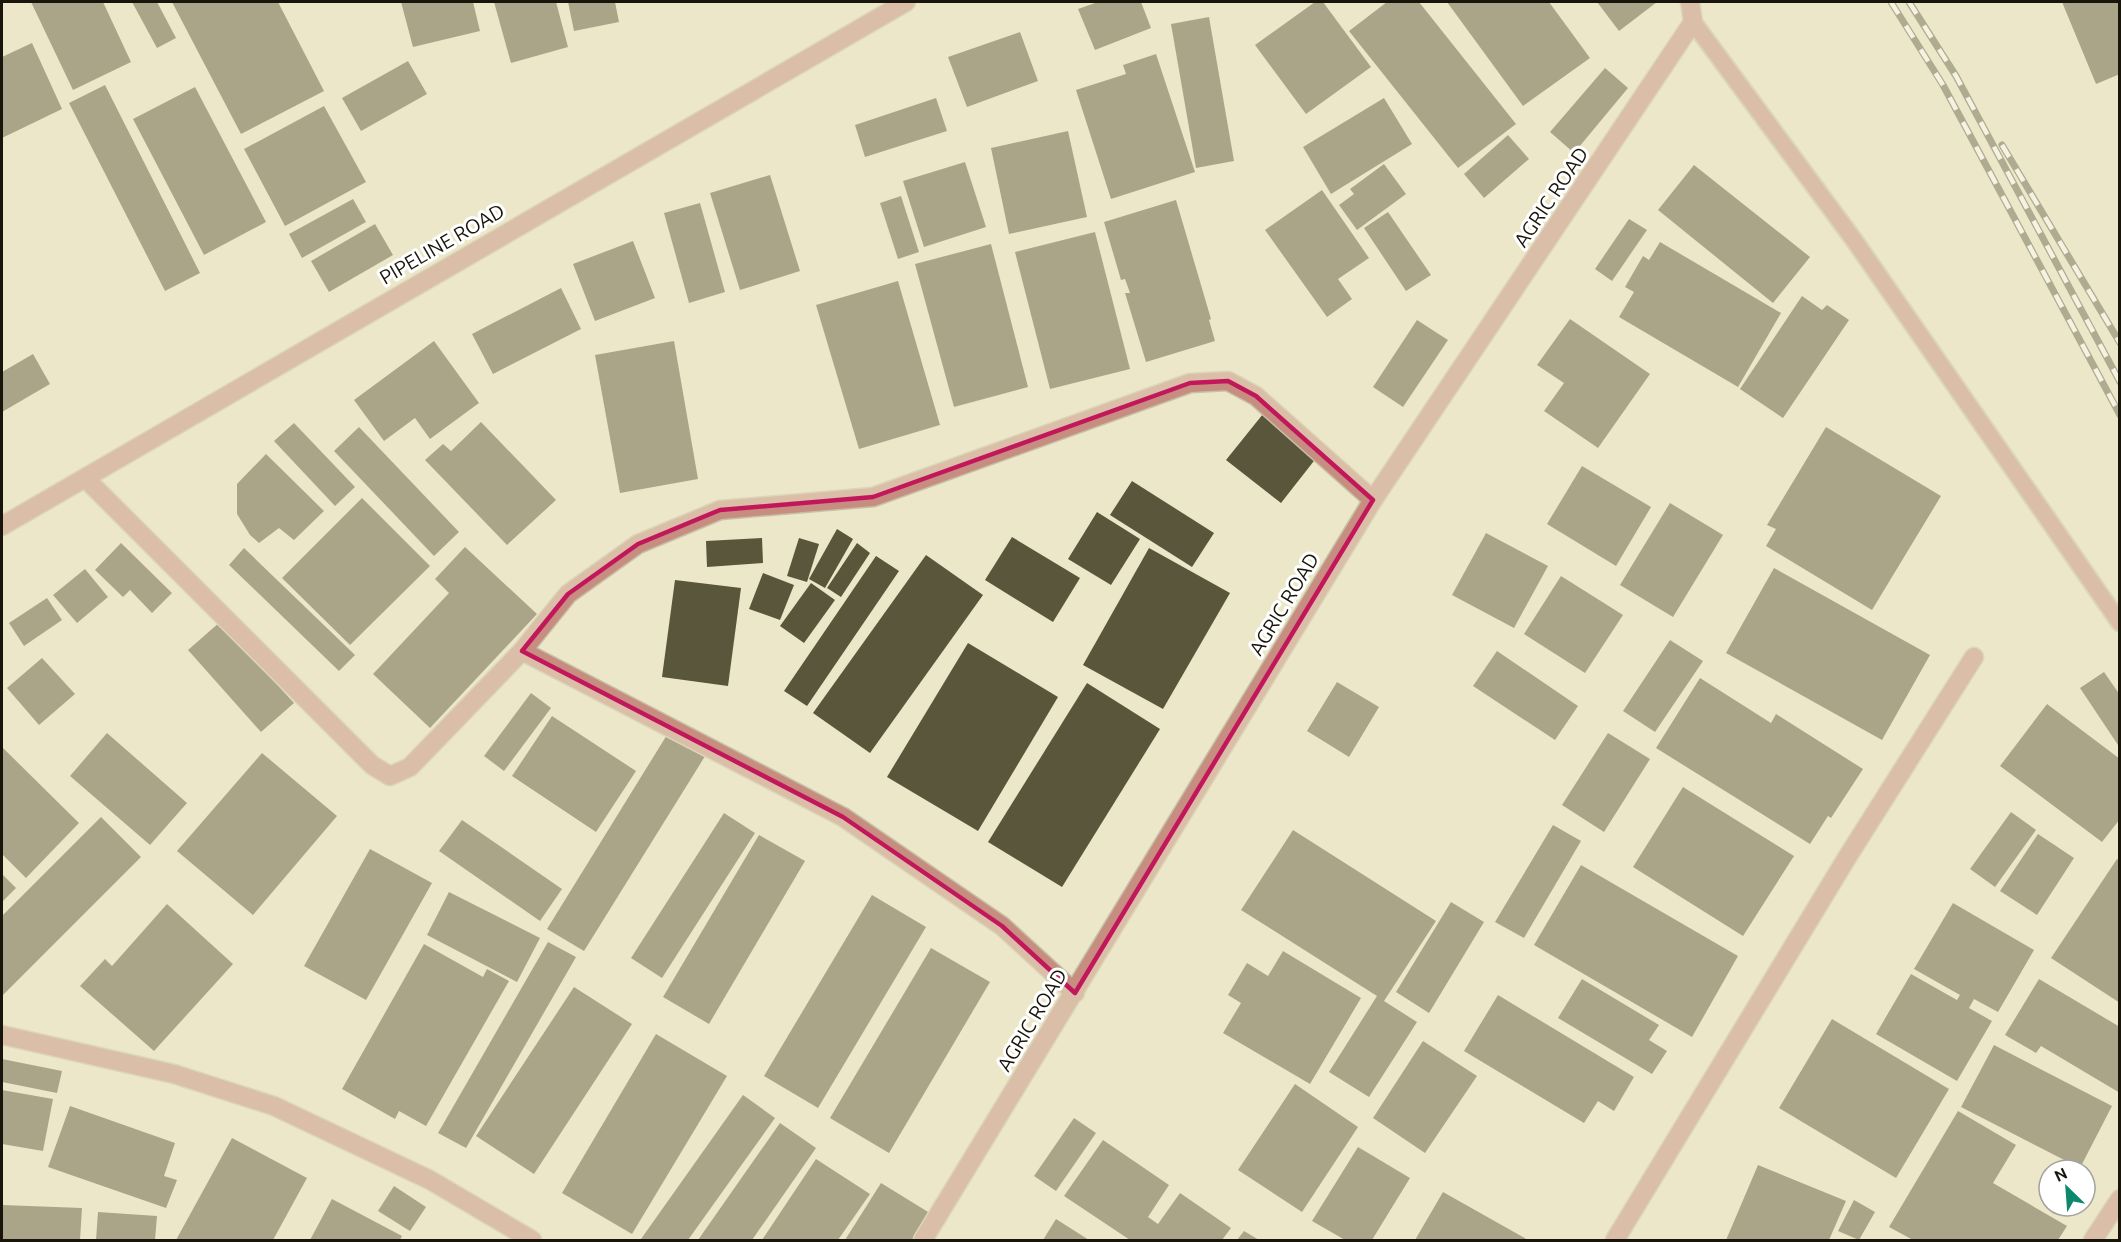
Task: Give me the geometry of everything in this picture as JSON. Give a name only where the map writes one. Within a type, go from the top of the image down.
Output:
[{"type":"street","name":"PIPELINE ROAD","points":[[2,526],[906,2]]},
{"type":"street","points":[[1690,2],[1693,22]]},
{"type":"street","name":"AGRIC ROAD","points":[[923,1240],[1373,500],[1693,22]]},
{"type":"street","points":[[86,478],[372,765],[390,776],[410,767],[522,651],[568,594],[638,544],[720,510],[873,497],[1190,383],[1228,381],[1256,396],[1373,500]]},
{"type":"street","points":[[522,651],[843,817],[1002,926],[1075,993]]},
{"type":"street","points":[[1616,1240],[1848,856],[1974,657]]},
{"type":"street","points":[[2,1035],[174,1074],[274,1106],[430,1180],[532,1240]]},
{"type":"street","points":[[2093,1240],[2120,1198]]},
{"type":"lane","points":[[1693,22],[1854,240],[2120,623]]},
{"type":"highlighted area","points":[[1228,381],[1256,396],[1373,500],[1075,993],[1002,926],[843,817],[522,651],[568,594],[638,544],[720,510],[873,497],[1190,383]]},
{"type":"building","points":[[31,2],[103,2],[131,62],[73,90]]},
{"type":"building","points":[[132,2],[157,2],[176,38],[157,48]]},
{"type":"building","points":[[172,2],[278,2],[324,91],[241,134]]},
{"type":"building","points":[[401,2],[473,2],[480,31],[413,47]]},
{"type":"building","points":[[494,2],[556,2],[568,47],[511,63]]},
{"type":"building","points":[[568,2],[615,2],[619,22],[574,31]]},
{"type":"building","points":[[1098,2],[1141,2],[1151,28],[1095,50],[1078,9]]},
{"type":"building","points":[[1315,2],[1323,2],[1371,67],[1306,114],[1255,45]]},
{"type":"building","points":[[1387,2],[1419,2],[1516,124],[1458,168],[1349,31]]},
{"type":"building","points":[[1447,2],[1549,2],[1590,58],[1523,106]]},
{"type":"building","points":[[1597,2],[1657,2],[1619,31]]},
{"type":"building","points":[[2062,2],[2118,2],[2120,6],[2120,74],[2096,84]]},
{"type":"building","points":[[1209,17],[1234,161],[1196,168],[1171,24]]},
{"type":"building","points":[[1020,32],[1038,81],[967,107],[948,57]]},
{"type":"building","points":[[32,43],[62,109],[2,138],[2,57]]},
{"type":"building","points":[[1156,54],[1195,172],[1111,199],[1076,90],[1126,74],[1123,65]]},
{"type":"building","points":[[408,61],[427,94],[361,131],[342,98]]},
{"type":"building","points":[[1605,68],[1628,88],[1574,153],[1550,132]]},
{"type":"building","points":[[105,85],[200,273],[165,291],[69,103]]},
{"type":"building","points":[[195,87],[266,222],[204,255],[133,119]]},
{"type":"building","points":[[936,98],[947,131],[865,157],[855,125]]},
{"type":"building","points":[[1384,98],[1412,144],[1331,194],[1303,147]]},
{"type":"building","points":[[324,106],[366,182],[285,226],[244,149]]},
{"type":"building","points":[[1068,131],[1087,217],[1009,234],[991,148]]},
{"type":"building","points":[[1508,135],[1529,159],[1484,198],[1464,174]]},
{"type":"building","points":[[965,162],[986,227],[924,247],[903,181]]},
{"type":"building","points":[[1384,164],[1406,194],[1357,230],[1339,205],[1354,194],[1350,189]]},
{"type":"building","points":[[1694,165],[1810,257],[1773,303],[1658,210]]},
{"type":"building","points":[[770,175],[800,271],[740,290],[710,193]]},
{"type":"building","points":[[1322,190],[1369,258],[1338,279],[1352,299],[1327,317],[1265,230]]},
{"type":"building","points":[[901,196],[919,252],[898,259],[880,203]]},
{"type":"building","points":[[353,199],[366,222],[302,258],[289,234]]},
{"type":"building","points":[[1176,200],[1211,319],[1209,320],[1215,341],[1146,362],[1125,293],[1130,293],[1125,279],[1121,280],[1104,222]]},
{"type":"building","points":[[700,203],[725,292],[689,303],[664,213]]},
{"type":"building","points":[[1388,212],[1431,275],[1406,291],[1364,228]]},
{"type":"building","points":[[1629,219],[1647,230],[1612,281],[1595,269]]},
{"type":"building","points":[[375,224],[393,255],[329,292],[311,261]]},
{"type":"building","points":[[1095,232],[1130,369],[1050,389],[1015,252]]},
{"type":"building","points":[[633,241],[655,298],[595,321],[573,264]]},
{"type":"building","points":[[1660,242],[1781,313],[1738,387],[1619,317],[1634,292],[1625,287],[1643,256],[1649,260]]},
{"type":"building","points":[[991,244],[1028,387],[954,407],[915,264]]},
{"type":"building","points":[[898,281],[940,425],[859,449],[816,305]]},
{"type":"building","points":[[561,288],[581,329],[493,374],[472,334]]},
{"type":"building","points":[[1802,296],[1822,310],[1827,305],[1849,320],[1783,418],[1740,389]]},
{"type":"building","points":[[1570,319],[1650,374],[1598,448],[1544,411],[1564,383],[1537,365]]},
{"type":"building","points":[[1417,320],[1448,340],[1403,407],[1373,387]]},
{"type":"building","points":[[434,341],[479,403],[430,439],[415,418],[384,441],[354,400]]},
{"type":"building","points":[[674,341],[698,479],[620,493],[595,355]]},
{"type":"building","points":[[33,354],[50,384],[2,412],[2,372]]},
{"type":"building","points":[[1263,414],[1317,457],[1281,503],[1226,460]]},
{"type":"building","points":[[481,422],[556,500],[507,545],[425,460],[443,444],[451,451]]},
{"type":"building","points":[[294,423],[355,487],[335,506],[274,441]]},
{"type":"building","points":[[359,427],[459,532],[434,556],[334,451]]},
{"type":"building","points":[[1826,427],[1941,496],[1872,610],[1766,546],[1776,529],[1767,525]]},
{"type":"building","points":[[266,454],[324,511],[294,540],[279,528],[259,543],[250,535],[237,514],[237,484]]},
{"type":"building","points":[[1582,466],[1651,507],[1616,566],[1547,524]]},
{"type":"building","points":[[1132,481],[1214,533],[1192,567],[1110,515]]},
{"type":"building","points":[[362,498],[430,566],[350,645],[282,578]]},
{"type":"building","points":[[1670,503],[1723,535],[1673,617],[1620,585]]},
{"type":"building","points":[[1097,512],[1140,539],[1111,585],[1068,559]]},
{"type":"building","points":[[837,529],[853,539],[825,588],[809,579]]},
{"type":"building","points":[[1486,533],[1548,566],[1514,628],[1452,595]]},
{"type":"building","points":[[1012,537],[1080,578],[1053,622],[985,580]]},
{"type":"building","points":[[762,538],[763,563],[707,567],[706,541]]},
{"type":"building","points":[[799,538],[819,544],[807,582],[787,576]]},
{"type":"building","points":[[121,543],[172,593],[152,613],[130,590],[123,597],[95,570]]},
{"type":"building","points":[[857,543],[870,553],[841,597],[827,588]]},
{"type":"building","points":[[465,547],[537,614],[430,728],[373,674],[449,593],[435,579]]},
{"type":"building","points":[[244,548],[355,655],[339,671],[229,565]]},
{"type":"building","points":[[1149,548],[1230,593],[1163,709],[1083,665]]},
{"type":"building","points":[[926,555],[983,595],[870,753],[813,713]]},
{"type":"building","points":[[876,556],[899,571],[807,706],[784,691]]},
{"type":"building","points":[[1774,568],[1930,655],[1882,740],[1726,653]]},
{"type":"building","points":[[85,569],[108,597],[77,623],[53,595]]},
{"type":"building","points":[[763,573],[794,585],[780,620],[749,609]]},
{"type":"building","points":[[1561,576],[1623,615],[1585,673],[1524,634]]},
{"type":"building","points":[[675,580],[741,588],[728,686],[662,677]]},
{"type":"building","points":[[811,583],[835,600],[804,643],[780,626]]},
{"type":"building","points":[[47,598],[62,620],[24,646],[9,623]]},
{"type":"building","points":[[220,622],[294,703],[261,732],[188,650]]},
{"type":"building","points":[[1670,640],[1703,661],[1655,732],[1623,711]]},
{"type":"building","points":[[968,643],[1058,697],[978,831],[887,777]]},
{"type":"building","points":[[1497,651],[1578,706],[1555,740],[1473,686]]},
{"type":"building","points":[[42,658],[75,694],[39,725],[7,688]]},
{"type":"building","points":[[2104,672],[2120,695],[2120,748],[2080,688]]},
{"type":"building","points":[[1700,678],[1771,723],[1776,714],[1863,769],[1831,818],[1828,816],[1810,844],[1656,748]]},
{"type":"building","points":[[1337,682],[1379,707],[1349,757],[1307,731]]},
{"type":"building","points":[[1087,683],[1160,729],[1062,887],[988,842]]},
{"type":"building","points":[[531,693],[551,708],[504,771],[484,756]]},
{"type":"building","points":[[2047,704],[2120,759],[2120,819],[2102,842],[2000,766]]},
{"type":"building","points":[[552,716],[636,771],[596,832],[512,776]]},
{"type":"building","points":[[670,730],[707,753],[584,951],[547,929]]},
{"type":"building","points":[[107,733],[187,803],[150,845],[70,776]]},
{"type":"building","points":[[1608,733],[1650,759],[1604,832],[1562,805]]},
{"type":"building","points":[[2,747],[79,823],[26,878],[2,854]]},
{"type":"building","points":[[262,753],[337,816],[253,915],[177,851]]},
{"type":"building","points":[[1683,787],[1794,856],[1743,936],[1633,867]]},
{"type":"building","points":[[2011,812],[2036,830],[1995,887],[1970,869]]},
{"type":"building","points":[[724,813],[755,833],[662,978],[631,958]]},
{"type":"building","points":[[101,817],[141,857],[2,996],[2,916]]},
{"type":"building","points":[[462,820],[562,889],[540,921],[439,851]]},
{"type":"building","points":[[1553,825],[1581,841],[1524,938],[1495,922]]},
{"type":"building","points":[[1293,830],[1436,921],[1384,1001],[1417,1022],[1369,1097],[1329,1072],[1377,996],[1241,910]]},
{"type":"building","points":[[2038,834],[2074,858],[2037,915],[2000,891]]},
{"type":"building","points":[[759,835],[805,861],[709,1024],[663,997]]},
{"type":"building","points":[[370,849],[432,883],[366,1000],[304,966]]},
{"type":"building","points":[[2117,859],[2120,861],[2120,1003],[2051,958]]},
{"type":"building","points":[[1581,865],[1738,956],[1692,1037],[1534,945]]},
{"type":"building","points":[[2,874],[16,888],[2,902]]},
{"type":"building","points":[[449,892],[540,938],[517,982],[427,935]]},
{"type":"building","points":[[872,895],[926,927],[818,1108],[764,1076]]},
{"type":"building","points":[[1451,902],[1484,922],[1429,1013],[1396,992]]},
{"type":"building","points":[[1953,903],[2034,950],[1998,1012],[1974,999],[1969,1008],[1992,1021],[1957,1081],[1876,1034],[1911,974],[1957,1000],[1960,995],[1914,969]]},
{"type":"building","points":[[167,904],[233,964],[154,1051],[80,986],[105,959],[112,966]]},
{"type":"building","points":[[548,942],[576,957],[466,1148],[438,1133]]},
{"type":"building","points":[[424,944],[483,977],[487,969],[509,981],[426,1126],[399,1111],[395,1119],[342,1089]]},
{"type":"building","points":[[931,948],[990,982],[889,1153],[830,1118]]},
{"type":"building","points":[[1283,951],[1361,998],[1310,1084],[1223,1033],[1241,1003],[1228,995],[1247,963],[1268,976]]},
{"type":"building","points":[[1582,979],[1659,1025],[1649,1040],[1667,1051],[1652,1074],[1558,1018]]},
{"type":"building","points":[[2039,979],[2120,1027],[2120,1093],[2041,1046],[2036,1053],[2005,1035]]},
{"type":"building","points":[[574,987],[632,1024],[534,1174],[476,1136]]},
{"type":"building","points":[[1498,995],[1634,1077],[1614,1111],[1598,1101],[1584,1123],[1464,1051]]},
{"type":"building","points":[[1832,1019],[1949,1089],[1896,1178],[1779,1108]]},
{"type":"building","points":[[656,1034],[727,1076],[632,1234],[562,1193]]},
{"type":"building","points":[[1423,1041],[1477,1076],[1425,1153],[1373,1118]]},
{"type":"building","points":[[1994,1045],[2112,1106],[2085,1158],[2060,1158],[1961,1107]]},
{"type":"building","points":[[2,1059],[62,1071],[57,1093],[2,1082]]},
{"type":"building","points":[[1295,1084],[1358,1127],[1302,1212],[1238,1170]]},
{"type":"building","points":[[2,1090],[53,1099],[43,1151],[2,1144]]},
{"type":"building","points":[[743,1095],[775,1118],[688,1240],[641,1239]]},
{"type":"building","points":[[70,1106],[175,1143],[164,1176],[177,1180],[166,1208],[48,1167]]},
{"type":"building","points":[[1958,1111],[2016,1145],[1993,1183],[2037,1209],[2037,1218],[2053,1218],[2067,1226],[2058,1240],[1913,1240],[1889,1227]]},
{"type":"building","points":[[1074,1118],[1096,1133],[1056,1191],[1034,1176]]},
{"type":"building","points":[[780,1123],[816,1148],[752,1240],[698,1240]]},
{"type":"building","points":[[232,1138],[307,1178],[273,1240],[176,1240]]},
{"type":"building","points":[[1103,1140],[1169,1185],[1148,1217],[1158,1224],[1180,1193],[1231,1228],[1222,1240],[1130,1240],[1064,1196]]},
{"type":"building","points":[[1358,1147],[1410,1178],[1372,1240],[1345,1240],[1312,1221]]},
{"type":"building","points":[[816,1159],[870,1194],[838,1240],[762,1240]]},
{"type":"building","points":[[1758,1165],[1846,1201],[1829,1240],[1726,1240]]},
{"type":"building","points":[[881,1183],[933,1215],[917,1240],[845,1240]]},
{"type":"building","points":[[394,1186],[426,1207],[410,1231],[378,1211]]},
{"type":"building","points":[[1443,1192],[1528,1240],[1415,1240]]},
{"type":"building","points":[[332,1199],[402,1236],[400,1240],[310,1240]]},
{"type":"building","points":[[1854,1200],[1875,1212],[1859,1240],[1838,1231]]},
{"type":"building","points":[[2,1205],[82,1208],[80,1240],[2,1240]]},
{"type":"building","points":[[98,1212],[157,1216],[155,1240],[96,1240]]},
{"type":"building","points":[[1056,1219],[1089,1240],[1043,1240]]},
{"type":"building","points":[[1244,1231],[1259,1240],[1237,1240]]},
{"type":"railway","points":[[1891,2],[1943,85],[2120,415]]},
{"type":"railway","points":[[1909,2],[1956,76],[2120,382]]},
{"type":"railway","points":[[2002,145],[2120,343]]}]
